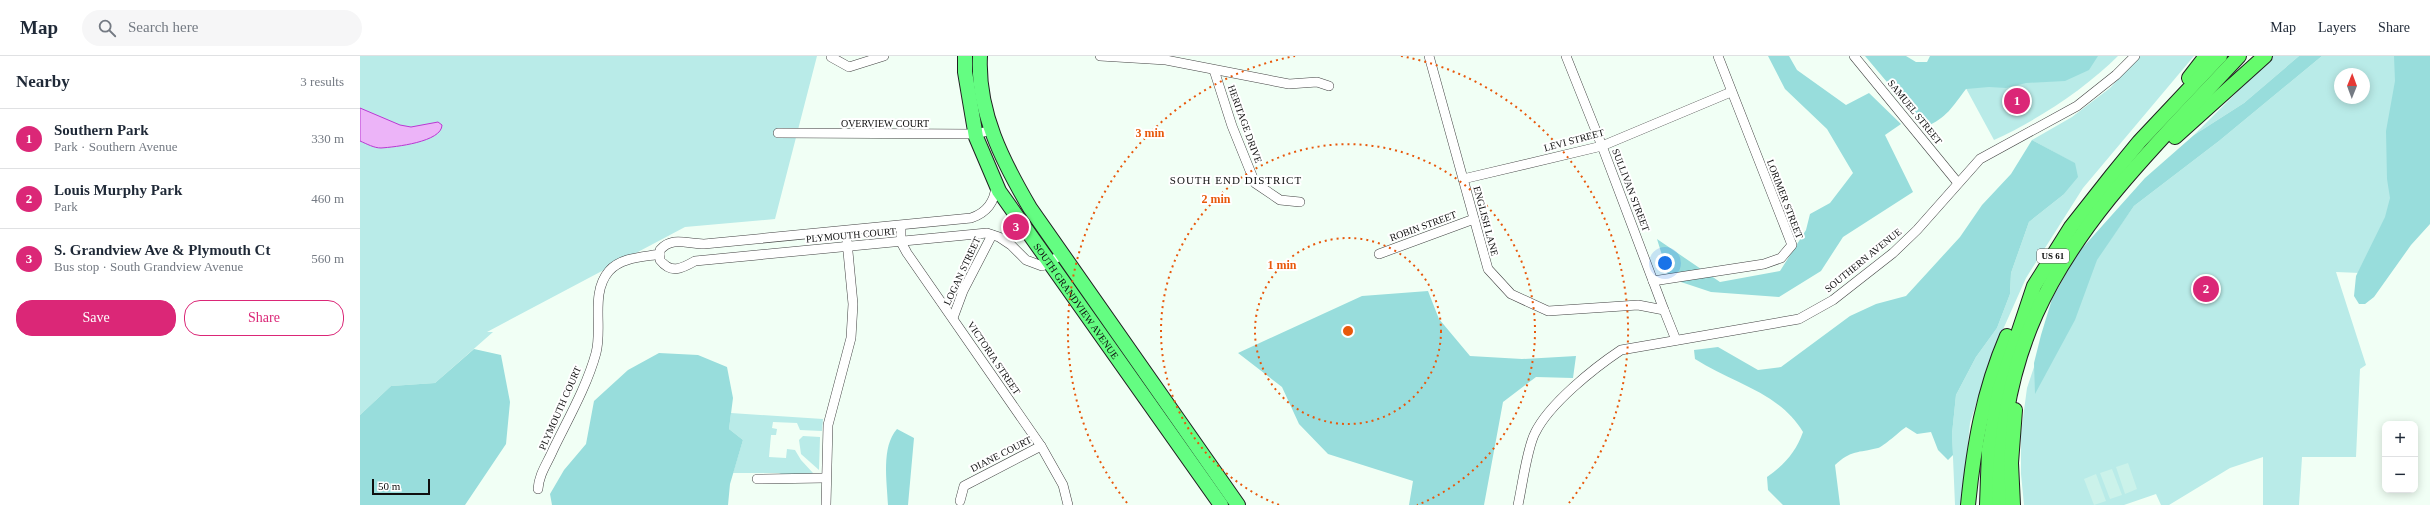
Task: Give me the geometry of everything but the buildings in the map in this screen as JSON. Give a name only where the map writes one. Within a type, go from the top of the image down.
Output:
[{"type":"highway","points":[[2139,142],[2206,56]]},
{"type":"highway","name":"US 61","points":[[1987,505],[1989,449],[1995,408],[2004,373],[2028,298],[2071,227],[2139,142],[2220,56]]},
{"type":"highway","name":"US 61","points":[[1999,505],[2000,460],[2004,420],[2016,368],[2036,314],[2073,248],[2130,176],[2240,56]]},
{"type":"highway","points":[[2130,176],[2265,56]]},
{"type":"highway","points":[[1968,505],[1982,406],[1993,368],[2022,302],[2028,298]]},
{"type":"highway","points":[[2013,505],[2011,463],[2014,414],[2021,378],[2032,339],[2036,314]]},
{"type":"main road","name":"SOUTH GRANDVIEW AVENUE","points":[[965,56],[968,92],[976,134],[997,188],[1047,264],[1221,505]]},
{"type":"main road","name":"SOUTH GRANDVIEW AVENUE","points":[[980,56],[984,104],[992,130],[1016,184],[1233,503]]},
{"type":"street","points":[[831,56],[849,66],[884,56]]},
{"type":"street","points":[[1100,56],[1166,60],[1289,84],[1317,82],[1329,86]]},
{"type":"street","name":"ENGLISH LANE","points":[[1429,56],[1488,268],[1511,294],[1548,311],[1638,305],[1664,310]]},
{"type":"street","name":"SULLIVAN STREET","points":[[1566,56],[1664,310]]},
{"type":"street","points":[[1718,56],[1731,92]]},
{"type":"street","name":"SAMUEL STREET","points":[[1854,56],[1958,183]]},
{"type":"street","name":"SOUTHERN AVENUE","points":[[1518,505],[1534,434],[1549,412],[1600,364],[1621,350],[1799,319],[1833,300],[1893,252],[1917,230],[1980,160],[2077,106],[2116,75],[2135,56]]},
{"type":"street","name":"HERITAGE DRIVE","points":[[1214,70],[1232,126],[1255,183],[1280,200],[1300,202]]},
{"type":"street","name":"LEVI STREET","points":[[1463,179],[1602,146],[1731,92]]},
{"type":"street","name":"LORIMER STREET","points":[[1653,281],[1764,264],[1781,258],[1792,245],[1731,92]]},
{"type":"street","name":"OVERVIEW COURT","points":[[778,133],[976,134],[992,130]]},
{"type":"street","points":[[997,188],[1016,184]]},
{"type":"street","name":"PLYMOUTH COURT","points":[[997,188],[988,208],[980,215],[953,220],[901,226],[704,244],[674,241],[664,246],[660,250],[660,260],[664,265],[675,270],[695,261],[987,233],[1011,245],[1026,260],[1047,264]]},
{"type":"street","name":"ROBIN STREET","points":[[1379,254],[1474,219]]},
{"type":"street","points":[[953,220],[955,236]]},
{"type":"street","name":"VICTORIA STREET","points":[[901,226],[901,242],[907,253],[1041,446],[1062,485],[1068,505]]},
{"type":"street","points":[[826,505],[825,478],[828,425],[851,338],[853,304],[846,231]]},
{"type":"street","name":"LOGAN STREET","points":[[953,318],[963,291],[992,235]]},
{"type":"street","points":[[884,243],[892,245],[907,253]]},
{"type":"street","name":"PLYMOUTH COURT","points":[[538,489],[540,474],[576,402],[596,352],[599,296],[609,270],[626,260],[660,254]]},
{"type":"street","points":[[1047,264],[1063,254]]},
{"type":"street","points":[[1664,310],[1676,340]]},
{"type":"street","name":"DIANE COURT","points":[[960,501],[964,486],[1041,446]]},
{"type":"street","points":[[757,479],[825,478]]},
{"type":"shaded area","points":[[360,56],[817,56],[775,219],[685,227],[487,332],[493,332],[435,383],[391,386],[360,415]]},
{"type":"shaded area","points":[[1768,56],[1789,56],[1797,70],[1846,105],[1869,93],[1901,124],[1885,135],[1913,192],[1843,237],[1821,271],[1779,297],[1711,292],[1669,278],[1657,239],[1720,282],[1780,271],[1806,230],[1810,214],[1830,203],[1853,173],[1827,129],[1785,89]]},
{"type":"shaded area","points":[[1865,56],[1906,56],[1916,62],[1927,62],[1930,56],[2098,56],[2089,70],[2065,81],[2026,83],[2006,88],[1989,87],[1966,89],[1953,107],[1944,116],[1933,124],[1925,127]]},
{"type":"shaded area","points":[[1996,56],[2118,56],[2091,80],[2043,114],[1994,140],[1955,68]]},
{"type":"shaded area","points":[[2140,56],[2194,56],[2083,188],[2026,278],[1992,354],[1970,423],[1962,505],[1955,505],[1952,434],[1956,395],[1976,357],[1997,328],[2010,294],[2011,273],[2029,222],[2063,195],[2074,163],[2032,140],[2072,117],[2110,88]]},
{"type":"shaded area","points":[[2273,56],[2299,56],[2244,103],[2194,135]]},
{"type":"shaded area","points":[[2299,56],[2322,56],[2219,141],[2134,206],[2097,260],[2075,320],[2035,394],[2034,363],[2041,335],[2052,299],[2077,254],[2145,178],[2194,135],[2244,103]]},
{"type":"shaded area","points":[[2322,56],[2426,56],[2430,65],[2385,274],[2336,272],[2366,365],[2360,369],[2356,457],[2302,457],[2299,505],[2263,505],[2263,457],[2230,468],[2169,505],[2161,505],[2156,494],[2124,505],[2024,505],[2021,474],[2021,433],[2027,388],[2046,331],[2134,206],[2219,141]]},
{"type":"shaded area","points":[[2394,56],[2430,56],[2430,224],[2411,245],[2374,297],[2365,304],[2359,304],[2354,296],[2356,276],[2385,217],[2390,198],[2387,179],[2386,131],[2395,81]]},
{"type":"shaded area","points":[[360,108],[400,125],[411,127],[438,122],[442,125],[440,131],[434,136],[417,142],[381,148],[370,146],[360,141]]},
{"type":"shaded area","points":[[2032,140],[2075,163],[2078,177],[2063,195],[2029,222],[2011,273],[2010,294],[1997,328],[1976,357],[1956,395],[1952,434],[1953,455],[1948,460],[1938,450],[1931,432],[1917,434],[1906,427],[1880,447],[1850,454],[1835,465],[1840,505],[1783,505],[1768,490],[1767,477],[1789,458],[1797,446],[1803,432],[1793,418],[1781,407],[1754,390],[1695,359],[1694,350],[1718,347],[1758,370],[1781,367],[1850,316],[1876,304],[1906,296],[1960,237],[1982,205],[2011,174]]},
{"type":"shaded area","points":[[1428,291],[1439,319],[1470,356],[1522,359],[1576,356],[1573,378],[1536,377],[1503,402],[1484,505],[1409,505],[1413,481],[1328,454],[1299,424],[1282,387],[1238,353],[1362,296]]},
{"type":"shaded area","points":[[474,349],[501,355],[510,402],[506,444],[465,505],[360,505],[360,415],[391,386],[435,383]]},
{"type":"shaded area","points":[[659,353],[698,355],[727,367],[733,398],[729,429],[743,440],[730,484],[728,505],[552,505],[550,494],[564,470],[586,444],[594,401],[628,370]]},
{"type":"shaded area","points":[[731,413],[823,419],[822,431],[800,430],[797,423],[773,422],[772,428],[777,429],[776,435],[771,435],[769,457],[786,458],[787,449],[795,450],[801,460],[813,473],[809,477],[785,476],[779,473],[733,473],[743,440],[729,429]]},
{"type":"shaded area","points":[[897,429],[914,438],[908,505],[888,505],[886,475],[887,455],[892,436]]},
{"type":"shaded area","points":[[803,436],[820,437],[819,470],[801,454],[799,440]]},
{"type":"shaded area","points":[[2128,463],[2137,489],[2125,494],[2116,467]]},
{"type":"shaded area","points":[[2112,469],[2122,495],[2110,499],[2100,473]]},
{"type":"shaded area","points":[[2096,474],[2106,501],[2094,505],[2084,479]]},
{"type":"place","name":"Southern Park","points":[[2017,101]]},
{"type":"place","name":"S. Grandview Ave & Plymouth Ct","points":[[1016,227]]},
{"type":"place","name":"Louis Murphy Park","points":[[2206,289]]},
{"type":"district","name":"SOUTH END DISTRICT","points":[[1236,180]]}]
